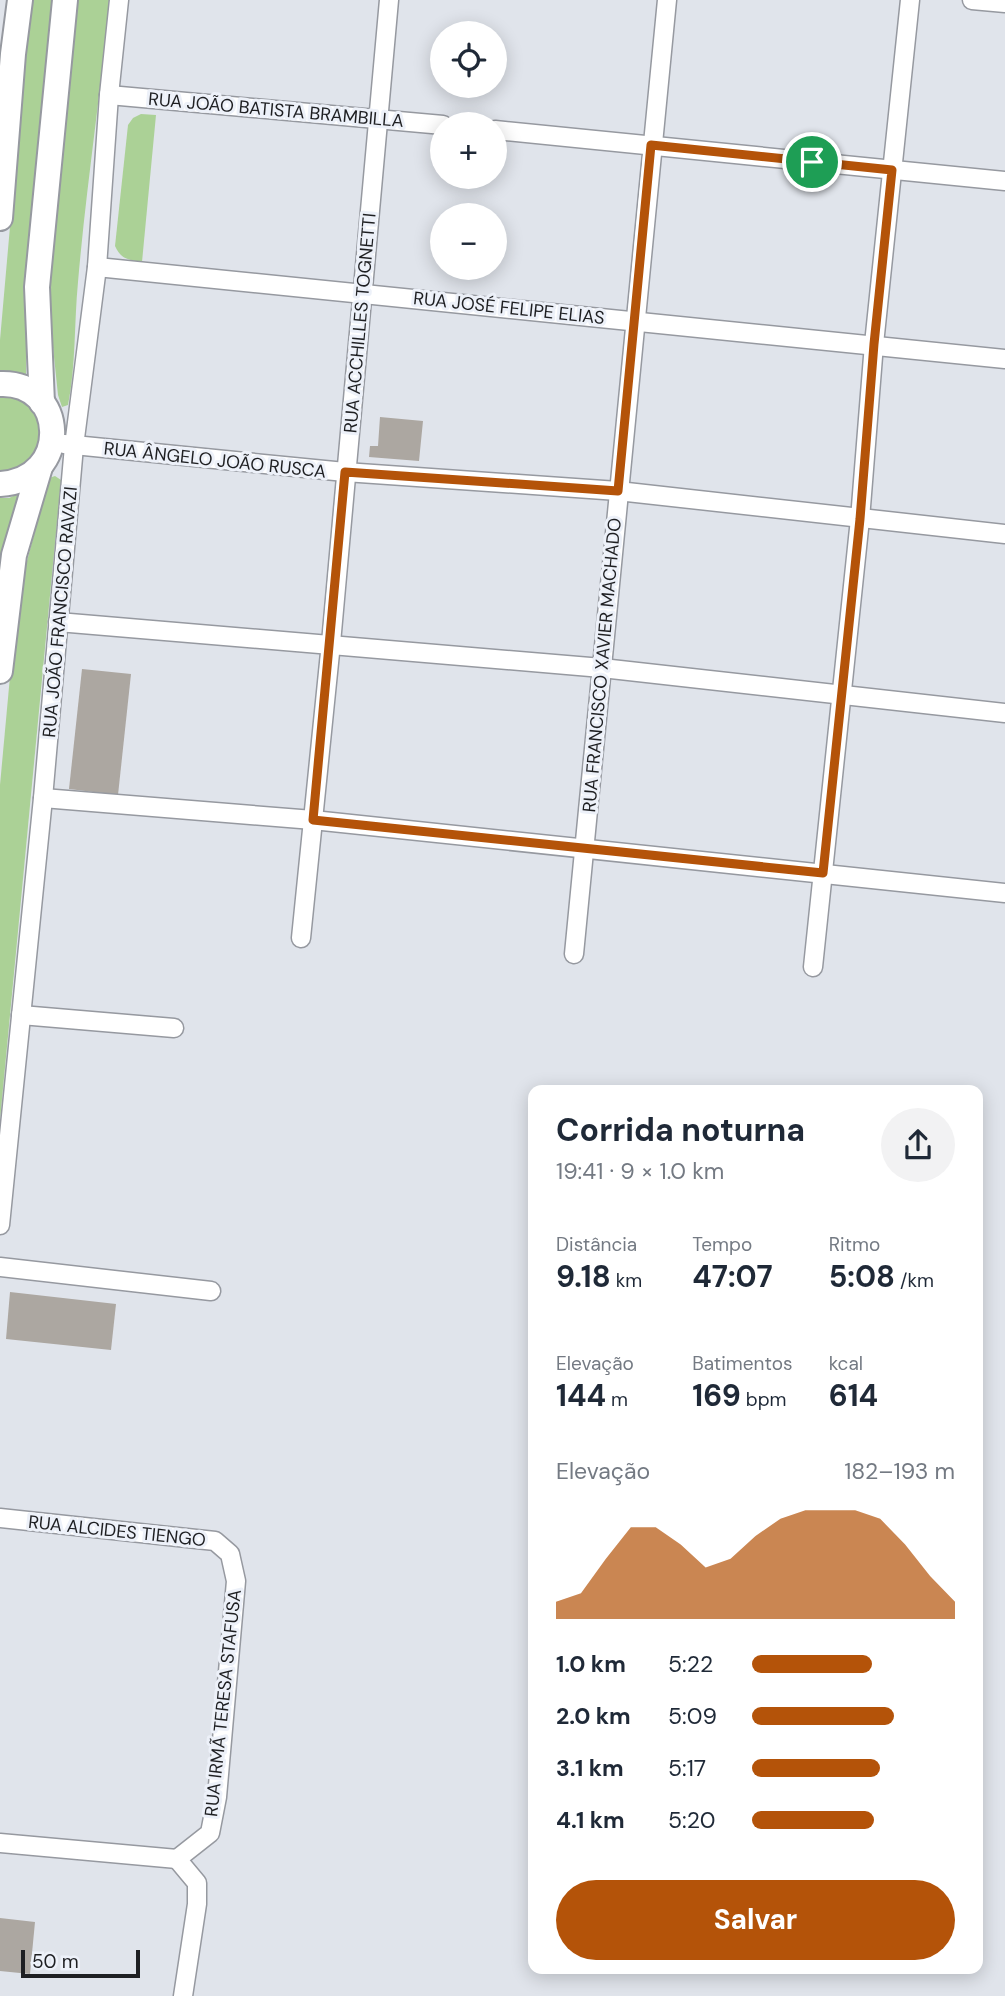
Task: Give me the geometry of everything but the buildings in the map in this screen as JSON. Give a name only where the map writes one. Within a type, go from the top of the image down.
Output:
[{"type":"main road","points":[[0,218],[20,0]]},
{"type":"main road","points":[[42,403],[37,288],[65,0]]},
{"type":"main road","points":[[0,384],[19,386],[32,393],[49,414],[63,443],[28,477],[13,483],[0,484]]},
{"type":"main road","points":[[0,671],[14,555],[40,467]]},
{"type":"street","name":"RUA JOÃO FRANCISCO RAVAZI","points":[[0,1225],[58,622],[63,443],[97,267],[109,95],[119,0]]},
{"type":"street","name":"RUA ACCHILLES TOGNETTI","points":[[300,938],[331,643],[389,0]]},
{"type":"street","name":"RUA FRANCISCO XAVIER MACHADO","points":[[574,954],[667,0]]},
{"type":"street","points":[[813,967],[910,0]]},
{"type":"street","points":[[972,0],[1005,3]]},
{"type":"street","name":"RUA JOÃO BATISTA BRAMBILLA","points":[[109,95],[430,124]]},
{"type":"street","points":[[507,131],[1005,181]]},
{"type":"street","name":"RUA JOSÉ FELIPE ELIAS","points":[[97,267],[1005,359]]},
{"type":"street","name":"RUA ÂNGELO JOÃO RUSCA","points":[[63,443],[345,472],[618,491],[1005,534]]},
{"type":"street","points":[[58,622],[603,668],[1005,713]]},
{"type":"street","points":[[43,798],[313,820],[1005,893]]},
{"type":"street","points":[[20,1015],[174,1028]]},
{"type":"street","points":[[0,1267],[211,1291]]},
{"type":"street","name":"RUA ALCIDES TIENGO","points":[[0,1518],[215,1541],[230,1554]]},
{"type":"street","name":"RUA IRMÃ TERESA STAFUSA","points":[[177,1859],[210,1833],[217,1797],[236,1581],[230,1554]]},
{"type":"street","points":[[0,1843],[177,1859],[197,1884],[197,1904],[183,1996]]},
{"type":"green space","points":[[30,0],[56,0],[27,276],[26,375],[0,372],[0,340]]},
{"type":"green space","points":[[74,0],[109,0],[81,247],[72,375],[68,405],[62,407],[58,395],[49,309],[51,245]]},
{"type":"green space","points":[[141,114],[156,115],[142,262],[125,258],[115,246],[128,125],[133,118]]},
{"type":"green space","points":[[0,394],[17,398],[31,407],[40,420],[43,438],[32,464],[0,476]]},
{"type":"green space","points":[[55,476],[61,480],[0,1120],[0,785],[14,633],[22,580],[49,478]]},
{"type":"green space","points":[[22,492],[0,602],[0,498],[9,498]]},
{"type":"route","points":[[651,145],[812,162],[892,170],[860,519],[823,873],[313,820],[345,472],[618,491],[651,145]]}]
